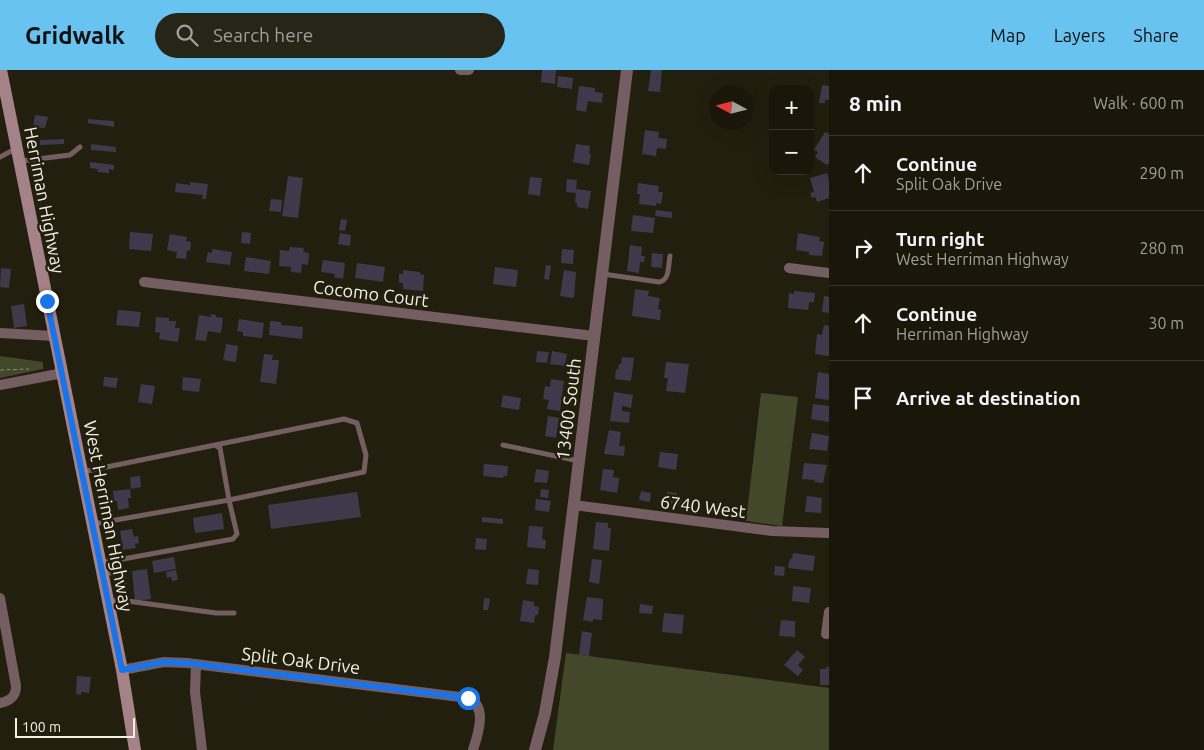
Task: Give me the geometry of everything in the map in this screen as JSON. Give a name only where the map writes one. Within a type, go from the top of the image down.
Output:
[{"type":"main road","name":"Herriman Highway","points":[[2,70],[54,336]]},
{"type":"main road","name":"West Herriman Highway","points":[[54,336],[101,567],[114,601],[122,670],[136,750]]},
{"type":"street","points":[[460,70],[469,70]]},
{"type":"street","name":"13400 South","points":[[535,750],[551,682],[628,70]]},
{"type":"street","points":[[789,268],[829,273]]},
{"type":"street","name":"Cocomo Court","points":[[144,282],[594,336]]},
{"type":"street","points":[[0,333],[54,336]]},
{"type":"street","points":[[0,385],[63,373]]},
{"type":"street","name":"6740 West","points":[[574,505],[772,531],[829,533]]},
{"type":"street","points":[[0,598],[16,686],[13,696],[7,701],[0,703]]},
{"type":"street","points":[[826,634],[829,612]]},
{"type":"street","name":"Split Oak Drive","points":[[122,670],[164,662],[196,664],[464,697],[476,702],[479,708],[479,720],[472,750]]},
{"type":"street","points":[[196,664],[195,692],[202,750]]},
{"type":"lane","points":[[0,157],[70,155],[80,147]]},
{"type":"lane","points":[[602,274],[659,282],[664,281],[667,278],[670,256]]},
{"type":"lane","points":[[81,472],[344,419],[357,424],[366,456],[364,472],[230,500],[93,524]]},
{"type":"lane","points":[[101,567],[233,539],[237,534],[220,448],[215,445]]},
{"type":"lane","points":[[503,446],[579,461]]},
{"type":"lane","points":[[101,567],[123,577],[124,592],[114,601]]},
{"type":"lane","points":[[114,601],[216,613],[234,613]]},
{"type":"path","points":[[0,370],[33,370]]},
{"type":"green space","points":[[0,356],[43,362],[43,369],[0,378]]},
{"type":"green space","points":[[761,393],[798,397],[782,526],[746,521]]},
{"type":"green space","points":[[566,653],[829,688],[829,750],[553,750]]},
{"type":"building","points":[[542,70],[556,70],[555,84],[541,82]]},
{"type":"building","points":[[651,70],[662,70],[660,92],[648,91]]},
{"type":"building","points":[[558,76],[573,78],[572,89],[557,87]]},
{"type":"building","points":[[822,85],[829,86],[829,100],[825,100],[825,103],[819,103]]},
{"type":"building","points":[[579,86],[595,88],[595,92],[603,93],[602,103],[588,101],[586,112],[576,110]]},
{"type":"building","points":[[35,115],[48,117],[45,128],[33,127]]},
{"type":"building","points":[[88,119],[114,121],[114,127],[88,123]]},
{"type":"building","points":[[645,130],[659,132],[658,138],[667,139],[666,149],[657,148],[656,156],[642,154]]},
{"type":"building","points":[[825,132],[829,134],[829,163],[827,165],[815,157],[818,152],[814,150]]},
{"type":"building","points":[[64,139],[64,144],[40,145],[40,140]]},
{"type":"building","points":[[91,144],[116,147],[116,152],[91,150]]},
{"type":"building","points":[[576,144],[590,146],[589,165],[573,162]]},
{"type":"building","points":[[90,162],[114,165],[114,170],[109,169],[109,173],[97,172],[98,169],[90,168]]},
{"type":"building","points":[[827,173],[829,198],[817,202],[816,197],[812,198],[810,193],[814,192],[810,178]]},
{"type":"building","points":[[288,176],[303,178],[298,218],[282,216]]},
{"type":"building","points":[[530,177],[542,178],[540,196],[528,194]]},
{"type":"building","points":[[567,179],[577,180],[576,189],[591,191],[588,209],[577,207],[577,203],[575,203],[576,193],[566,192]]},
{"type":"building","points":[[190,182],[208,184],[206,199],[202,199],[203,195],[175,192],[176,183],[190,185]]},
{"type":"building","points":[[638,183],[659,186],[658,192],[663,192],[661,204],[656,203],[656,206],[639,204],[640,194],[637,194]]},
{"type":"building","points":[[271,199],[282,200],[281,212],[269,211]]},
{"type":"building","points":[[656,210],[672,212],[672,218],[655,216]]},
{"type":"building","points":[[633,215],[655,218],[653,233],[631,231]]},
{"type":"building","points":[[341,219],[347,220],[345,231],[339,230]]},
{"type":"building","points":[[130,232],[153,234],[151,251],[129,249]]},
{"type":"building","points":[[242,232],[251,233],[250,244],[241,243]]},
{"type":"building","points":[[340,233],[351,235],[350,246],[338,244]]},
{"type":"building","points":[[798,233],[820,237],[819,241],[824,242],[822,256],[809,255],[809,252],[796,250]]},
{"type":"building","points":[[170,234],[187,237],[186,241],[191,242],[190,251],[187,250],[186,259],[176,258],[177,252],[167,250]]},
{"type":"building","points":[[630,245],[642,247],[641,256],[645,256],[644,262],[640,262],[639,273],[627,271]]},
{"type":"building","points":[[290,247],[304,248],[303,252],[309,253],[308,265],[302,264],[301,273],[291,272],[291,267],[279,266],[280,250],[289,251]]},
{"type":"building","points":[[212,249],[232,252],[230,265],[206,262],[208,252],[212,253]]},
{"type":"building","points":[[562,249],[574,250],[573,264],[561,263]]},
{"type":"building","points":[[652,253],[663,254],[662,268],[651,267]]},
{"type":"building","points":[[246,257],[271,261],[269,274],[244,271]]},
{"type":"building","points":[[323,260],[345,263],[343,279],[334,277],[335,274],[321,272]]},
{"type":"building","points":[[357,263],[385,267],[383,282],[355,278]]},
{"type":"building","points":[[546,265],[551,266],[549,280],[544,279]]},
{"type":"building","points":[[495,267],[518,270],[516,287],[493,284]]},
{"type":"building","points":[[1,268],[11,269],[9,288],[0,287]]},
{"type":"building","points":[[403,270],[420,272],[420,274],[424,275],[423,291],[403,289],[403,283],[399,283],[399,274],[403,274]]},
{"type":"building","points":[[564,270],[576,272],[574,298],[560,296]]},
{"type":"building","points":[[635,289],[649,291],[648,296],[660,298],[658,309],[661,310],[660,320],[632,316]]},
{"type":"building","points":[[794,291],[815,293],[814,302],[809,302],[808,310],[788,308],[789,293],[794,294]]},
{"type":"building","points":[[824,296],[829,297],[829,313],[822,312]]},
{"type":"building","points":[[24,304],[27,326],[14,328],[11,306]]},
{"type":"building","points":[[118,310],[141,312],[139,327],[116,325]]},
{"type":"building","points":[[211,314],[223,318],[221,333],[208,331],[206,341],[195,340],[199,315],[211,317]]},
{"type":"building","points":[[156,317],[169,318],[169,321],[176,321],[175,328],[180,328],[178,342],[159,339],[160,333],[155,332]]},
{"type":"building","points":[[239,319],[264,323],[262,338],[243,336],[243,332],[237,331]]},
{"type":"building","points":[[270,321],[281,322],[281,325],[303,327],[302,339],[269,335]]},
{"type":"building","points":[[824,325],[829,326],[829,356],[815,354],[817,334],[822,335]]},
{"type":"building","points":[[226,344],[238,346],[236,362],[223,360]]},
{"type":"building","points":[[537,351],[549,352],[547,363],[536,362]]},
{"type":"building","points":[[552,351],[567,354],[565,366],[550,364]]},
{"type":"building","points":[[264,354],[273,355],[272,360],[279,360],[276,384],[260,382]]},
{"type":"building","points":[[622,357],[634,358],[631,381],[615,379],[616,369],[618,370],[619,364],[621,364]]},
{"type":"building","points":[[666,362],[689,364],[685,393],[666,391],[668,378],[664,378]]},
{"type":"building","points":[[818,372],[829,374],[829,400],[815,398]]},
{"type":"building","points":[[104,377],[118,378],[116,388],[103,386]]},
{"type":"building","points":[[183,377],[201,379],[199,392],[182,390]]},
{"type":"building","points":[[551,379],[564,381],[560,411],[547,409],[549,400],[543,399],[545,386],[550,387]]},
{"type":"building","points":[[141,384],[155,386],[152,404],[138,402]]},
{"type":"building","points":[[614,392],[633,395],[631,408],[622,406],[622,411],[630,412],[629,423],[610,421]]},
{"type":"building","points":[[503,395],[521,398],[519,410],[501,407]]},
{"type":"building","points":[[813,404],[829,406],[829,422],[811,419]]},
{"type":"building","points":[[548,416],[559,418],[556,438],[545,436]]},
{"type":"building","points":[[609,430],[621,432],[619,446],[625,446],[624,456],[604,454]]},
{"type":"building","points":[[812,433],[829,436],[827,451],[809,449]]},
{"type":"building","points":[[660,452],[678,454],[676,470],[658,467]]},
{"type":"building","points":[[804,463],[827,465],[823,483],[802,479]]},
{"type":"building","points":[[484,464],[508,466],[507,476],[503,478],[483,476]]},
{"type":"building","points":[[536,469],[549,471],[547,483],[534,482]]},
{"type":"building","points":[[603,469],[614,470],[613,477],[619,478],[617,493],[600,490]]},
{"type":"building","points":[[140,476],[141,487],[131,489],[130,477]]},
{"type":"building","points":[[130,489],[131,498],[128,498],[129,508],[118,510],[117,501],[114,501],[113,491]]},
{"type":"building","points":[[541,489],[549,490],[548,498],[540,497]]},
{"type":"building","points":[[641,491],[651,493],[650,502],[639,500]]},
{"type":"building","points":[[357,492],[361,517],[271,529],[268,505]]},
{"type":"building","points":[[667,492],[677,493],[676,499],[693,501],[692,507],[665,504]]},
{"type":"building","points":[[807,496],[822,498],[821,513],[805,512]]},
{"type":"building","points":[[536,499],[551,501],[549,512],[535,510]]},
{"type":"building","points":[[222,513],[224,529],[195,533],[193,518]]},
{"type":"building","points":[[482,517],[503,519],[503,524],[482,522]]},
{"type":"building","points":[[596,522],[608,523],[608,528],[611,528],[609,551],[593,549]]},
{"type":"building","points":[[529,526],[543,527],[542,539],[546,540],[545,549],[527,547]]},
{"type":"building","points":[[132,529],[134,537],[138,536],[139,543],[135,544],[136,548],[123,550],[120,531]]},
{"type":"building","points":[[476,538],[487,539],[486,550],[475,549]]},
{"type":"building","points":[[793,553],[815,556],[813,571],[788,568]]},
{"type":"building","points":[[174,557],[176,569],[154,573],[152,561]]},
{"type":"building","points":[[592,559],[602,560],[599,584],[589,582]]},
{"type":"building","points":[[775,566],[785,567],[784,576],[774,575]]},
{"type":"building","points":[[147,569],[151,599],[135,601],[132,571]]},
{"type":"building","points":[[528,569],[539,570],[538,585],[526,584]]},
{"type":"building","points":[[176,570],[178,580],[172,581],[171,577],[167,578],[166,572]]},
{"type":"building","points":[[793,586],[811,588],[809,603],[792,601]]},
{"type":"building","points":[[587,597],[603,599],[602,620],[593,619],[593,622],[583,620]]},
{"type":"building","points":[[484,598],[490,599],[488,610],[483,610]]},
{"type":"building","points":[[523,600],[534,602],[534,606],[539,607],[534,623],[520,621]]},
{"type":"building","points":[[640,604],[653,606],[652,614],[639,613]]},
{"type":"building","points":[[664,613],[684,615],[682,634],[662,632]]},
{"type":"building","points":[[781,620],[795,621],[795,637],[779,636]]},
{"type":"building","points":[[582,631],[592,633],[589,656],[579,655]]},
{"type":"building","points":[[797,650],[805,657],[798,665],[803,670],[798,676],[784,665]]},
{"type":"building","points":[[826,667],[829,667],[829,685],[820,685],[820,669],[826,669]]},
{"type":"building","points":[[77,676],[91,677],[89,693],[81,692],[81,695],[76,694]]},
{"type":"route","points":[[47,301],[122,670],[164,662],[187,663],[468,698]]}]
